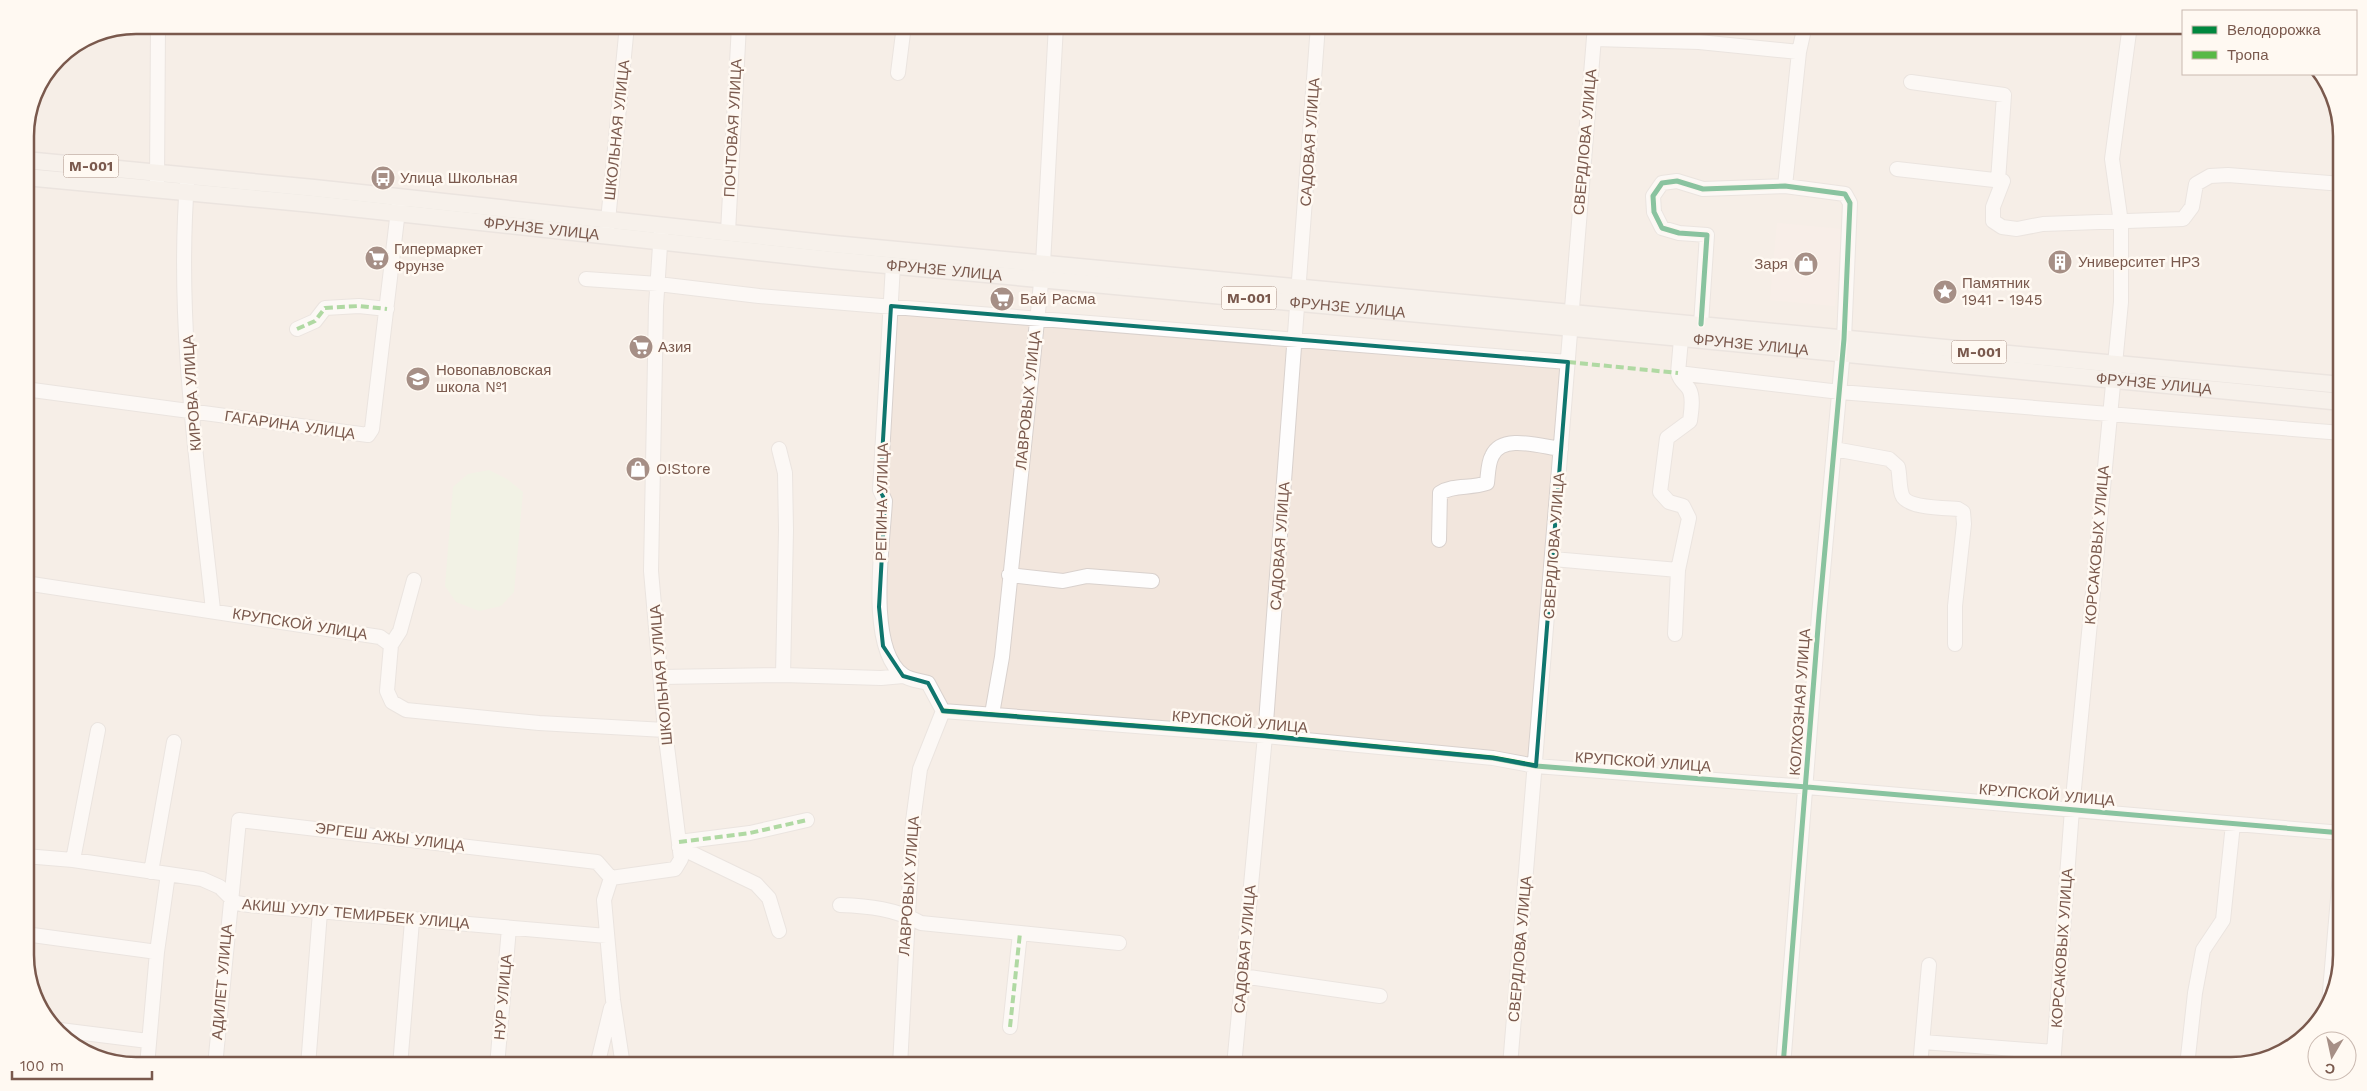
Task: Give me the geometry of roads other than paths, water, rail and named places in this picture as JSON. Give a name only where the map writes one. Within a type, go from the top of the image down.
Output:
[{"type":"main road","name":"ФРУНЗЕ УЛИЦА","points":[[34,161],[157,180],[607,227],[662,224],[1042,271],[2113,372],[2333,384]]},
{"type":"main road","name":"ФРУНЗЕ УЛИЦА","points":[[34,177],[157,180]]},
{"type":"main road","name":"ФРУНЗЕ УЛИЦА","points":[[607,227],[660,242],[893,265],[1042,271]]},
{"type":"main road","name":"ФРУНЗЕ УЛИЦА","points":[[1682,330],[1701,324],[1844,347]]},
{"type":"main road","name":"ФРУНЗЕ УЛИЦА","points":[[2113,372],[2333,401]]},
{"type":"street","points":[[157,180],[158,34]]},
{"type":"street","name":"ШКОЛЬНАЯ УЛИЦА","points":[[607,227],[626,34]]},
{"type":"street","name":"ПОЧТОВАЯ УЛИЦА","points":[[728,232],[739,34]]},
{"type":"street","points":[[898,73],[903,34]]},
{"type":"street","name":"ЛАВРОВЫХ УЛИЦА","points":[[992,714],[1002,657],[1042,271],[1055,34]]},
{"type":"street","name":"САДОВАЯ УЛИЦА","points":[[1235,1057],[1265,736],[1317,34]]},
{"type":"street","name":"СВЕРДЛОВА УЛИЦА","points":[[1511,1057],[1553,559],[1570,320],[1594,34]]},
{"type":"street","points":[[1615,34],[1799,52]]},
{"type":"street","points":[[1701,324],[1707,235],[1679,233],[1662,228],[1654,212],[1653,196],[1662,183],[1677,181],[1704,189],[1785,186],[1799,52],[1803,34]]},
{"type":"street","name":"КОРСАКОВЫХ УЛИЦА","points":[[2054,1057],[2072,809],[2121,302],[2121,222],[2112,159],[2129,34]]},
{"type":"street","points":[[1911,82],[2004,94],[1998,181]]},
{"type":"street","points":[[1897,169],[2003,181],[1993,207],[1994,221],[2002,227],[2017,229],[2043,224],[2183,219],[2192,207],[2196,184],[2210,176],[2228,175],[2333,183]]},
{"type":"street","name":"КИРОВА УЛИЦА","points":[[187,183],[185,297],[192,411],[213,610]]},
{"type":"street","name":"КОЛХОЗНАЯ УЛИЦА","points":[[1784,1057],[1844,347],[1850,202],[1846,194],[1785,186]]},
{"type":"street","points":[[297,329],[315,321],[325,308],[359,306],[387,309],[399,206]]},
{"type":"street","name":"ШКОЛЬНАЯ УЛИЦА","points":[[611,878],[675,869],[681,860],[665,730],[651,571],[658,284],[662,224]]},
{"type":"street","name":"РЕПИНА УЛИЦА","points":[[893,265],[880,490],[885,500],[879,608],[884,646],[903,676]]},
{"type":"street","points":[[586,279],[658,284],[759,296],[1037,317],[1568,362]]},
{"type":"street","name":"ГАГАРИНА УЛИЦА","points":[[34,390],[368,435],[372,429],[387,309]]},
{"type":"street","points":[[1675,634],[1678,570],[1689,518],[1683,506],[1669,502],[1660,492],[1667,438],[1690,421],[1692,400],[1689,389],[1680,380],[1678,373],[1682,330]]},
{"type":"street","points":[[1678,373],[1840,392],[2333,432]]},
{"type":"street","points":[[1440,540],[1440,493],[1449,487],[1475,488],[1487,483],[1492,456],[1500,446],[1514,443],[1561,449]]},
{"type":"street","points":[[779,449],[785,473],[786,530],[783,675]]},
{"type":"street","points":[[1834,449],[1889,459],[1898,467],[1901,495],[1905,500],[1913,504],[1958,509],[1963,512],[1964,524],[1955,606],[1955,644]]},
{"type":"street","points":[[1553,559],[1678,570]]},
{"type":"street","points":[[1009,575],[1063,581],[1088,576],[1152,580]]},
{"type":"street","points":[[414,580],[400,631],[391,645],[387,691],[392,702],[406,710],[538,723],[665,730]]},
{"type":"street","name":"КРУПСКОЙ УЛИЦА","points":[[34,583],[380,637],[391,645]]},
{"type":"street","points":[[661,677],[783,675],[882,678],[903,676],[928,683],[943,710]]},
{"type":"street","name":"ЛАВРОВЫХ УЛИЦА","points":[[900,1057],[906,914],[913,821],[920,769],[943,710]]},
{"type":"street","name":"КРУПСКОЙ УЛИЦА","points":[[943,710],[1265,736],[1493,758],[1536,766],[2072,809],[2333,832]]},
{"type":"street","points":[[73,860],[98,730]]},
{"type":"street","points":[[152,872],[174,742]]},
{"type":"street","name":"ЭРГЕШ АЖЫ УЛИЦА","points":[[230,897],[239,820],[597,862],[611,878]]},
{"type":"street","points":[[679,844],[750,833],[807,820]]},
{"type":"street","points":[[2188,1057],[2195,993],[2203,950],[2223,920],[2232,824]]},
{"type":"street","points":[[679,844],[756,884],[769,898],[779,931]]},
{"type":"street","name":"АКИШ УУЛУ ТЕМИРБЕК УЛИЦА","points":[[34,857],[73,860],[202,879],[220,887],[236,903],[412,921],[607,936]]},
{"type":"street","points":[[147,1057],[157,952],[168,874]]},
{"type":"street","points":[[611,878],[604,900],[613,1000],[622,1057]]},
{"type":"street","name":"АДИЛЕТ УЛИЦА","points":[[216,1057],[230,897]]},
{"type":"street","points":[[840,904],[875,907],[906,914],[921,923],[1120,942]]},
{"type":"street","points":[[309,1057],[320,912]]},
{"type":"street","points":[[401,1057],[412,921]]},
{"type":"street","name":"НУР УЛИЦА","points":[[497,1057],[509,928]]},
{"type":"street","points":[[1010,1027],[1020,933]]},
{"type":"street","points":[[34,935],[157,952]]},
{"type":"street","points":[[2332,969],[2333,956]]},
{"type":"street","points":[[1921,1057],[1929,965]]},
{"type":"street","points":[[1242,976],[1380,996]]},
{"type":"street","points":[[599,1057],[613,1000]]},
{"type":"street","points":[[69,1031],[148,1042]]},
{"type":"street","points":[[1923,1042],[2054,1052]]},
{"type":"place","name":"Улица Школьная","points":[[383,178]]},
{"type":"place","name":"Гипермаркет Фрунзе","points":[[377,258]]},
{"type":"place","name":"Университет НРЗ","points":[[2060,262]]},
{"type":"place","name":"Заря","points":[[1806,264]]},
{"type":"place","name":"Памятник 1941 - 1945","points":[[1945,292]]},
{"type":"place","name":"Бай Расма","points":[[1002,299]]},
{"type":"place","name":"Азия","points":[[641,347]]},
{"type":"place","name":"Новопавловская школа №1","points":[[418,379]]},
{"type":"place","name":"O!Store","points":[[638,469]]}]
